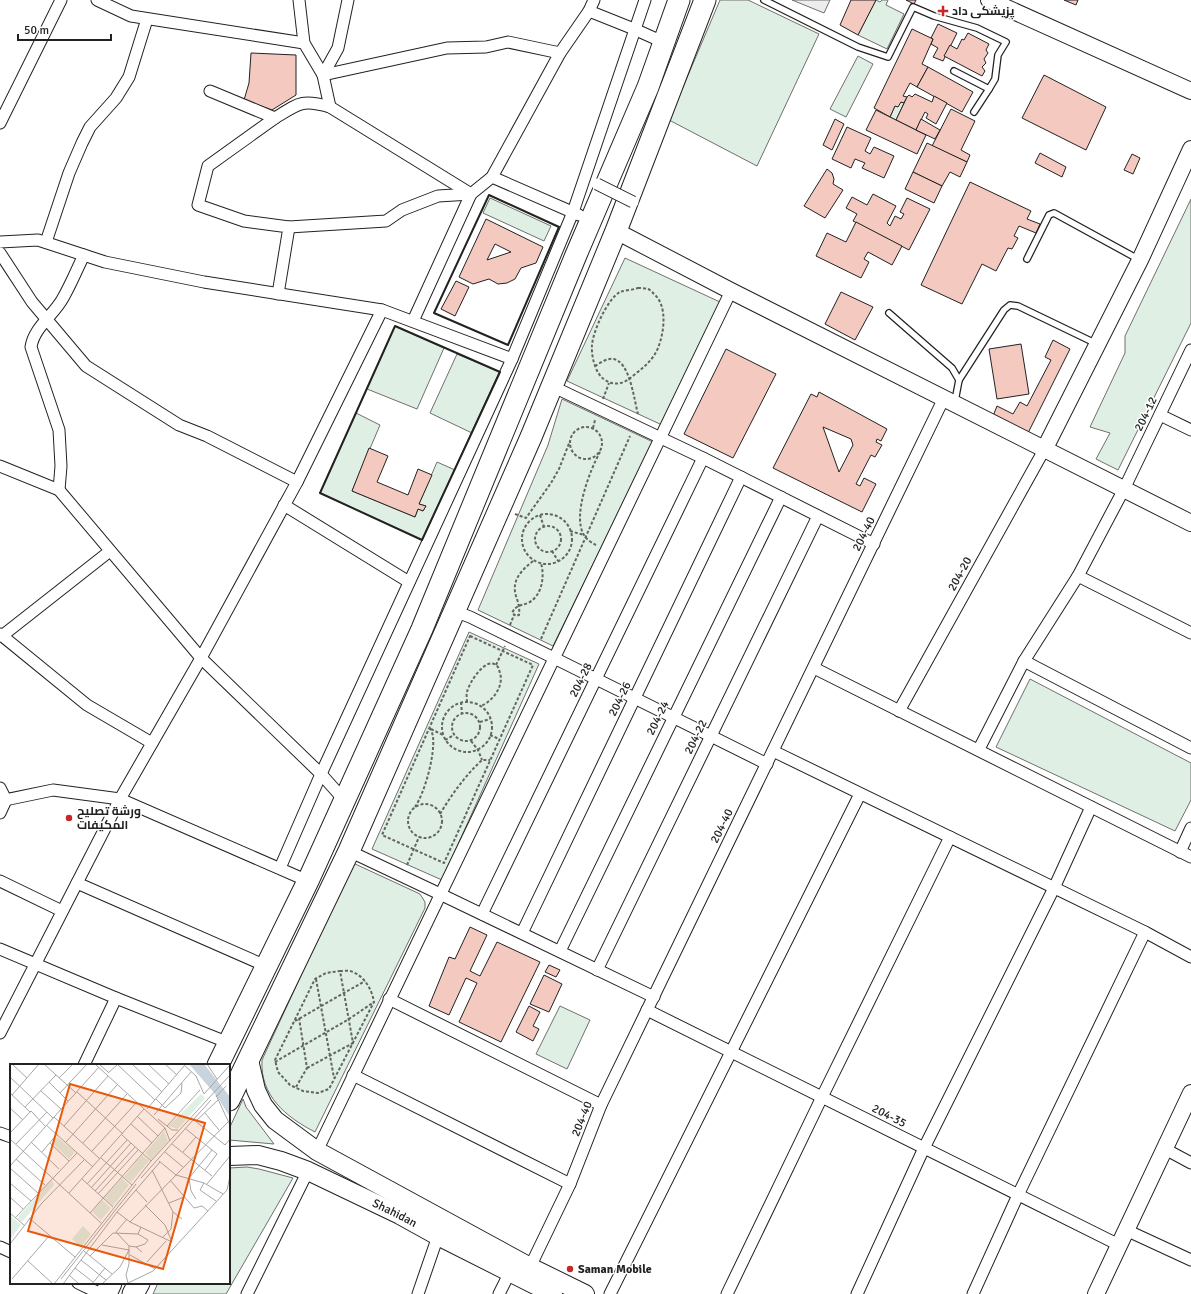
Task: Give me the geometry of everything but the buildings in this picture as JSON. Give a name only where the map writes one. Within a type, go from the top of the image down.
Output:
[{"type":"highway","points":[[218,1064],[308,881],[422,629],[506,423],[582,216],[648,87],[679,0]]},
{"type":"highway","points":[[230,1098],[349,851],[531,437],[616,231],[705,0]]},
{"type":"highway","points":[[506,423],[531,437]]},
{"type":"highway","points":[[106,1294],[111,1284]]},
{"type":"highway","points":[[133,1294],[138,1284]]},
{"type":"main road","points":[[249,1060],[256,1090],[263,1105],[274,1120],[317,1151],[403,1208],[585,1294]]},
{"type":"main road","name":"Shahidan","points":[[230,1156],[258,1155],[281,1161],[403,1208],[438,1236],[553,1294]]},
{"type":"street","points":[[0,123],[61,0]]},
{"type":"street","points":[[97,0],[131,16],[304,43]]},
{"type":"street","points":[[298,0],[304,43],[323,75],[330,107]]},
{"type":"street","points":[[323,75],[338,48],[348,0]]},
{"type":"street","points":[[413,321],[471,194],[492,177],[560,54],[589,11],[594,0]]},
{"type":"street","points":[[280,868],[321,774],[512,359],[582,216],[632,41],[634,29],[644,0]]},
{"type":"street","points":[[989,0],[1010,4],[1191,91]]},
{"type":"street","points":[[589,11],[663,42]]},
{"type":"street","points":[[46,242],[69,172],[82,143],[90,127],[116,98],[129,77],[147,19]]},
{"type":"street","points":[[323,75],[447,48],[486,46],[508,42],[560,54]]},
{"type":"street","points":[[210,91],[275,118]]},
{"type":"street","points":[[300,103],[316,103],[330,107],[471,194],[438,196],[402,210],[386,220],[289,227],[244,221],[198,205],[208,166],[275,118],[300,103]]},
{"type":"street","points":[[1044,450],[1140,260],[1191,149]]},
{"type":"street","points":[[492,177],[582,216]]},
{"type":"street","points":[[597,184],[633,202]]},
{"type":"street","points":[[278,294],[289,227]]},
{"type":"street","points":[[616,231],[1044,450],[1191,523]]},
{"type":"street","points":[[0,242],[38,240],[105,262],[197,281],[382,310],[512,359]]},
{"type":"street","points":[[0,253],[32,302],[86,366],[179,425],[207,436],[297,482]]},
{"type":"street","points":[[59,490],[61,466],[59,430],[31,347],[32,339],[63,298],[84,255]]},
{"type":"street","points":[[317,1151],[731,291]]},
{"type":"street","points":[[0,1033],[120,799],[201,658],[297,482],[382,310]]},
{"type":"street","name":"204-12","points":[[978,749],[1024,661],[1078,576],[1124,489],[1191,350]]},
{"type":"street","points":[[552,388],[562,391],[703,458],[874,544]]},
{"type":"street","name":"204-40","points":[[530,1267],[570,1184],[601,1105],[874,544],[949,401]]},
{"type":"street","points":[[1160,415],[1191,430]]},
{"type":"street","name":"204-20","points":[[899,711],[1044,450]]},
{"type":"street","name":"204-28","points":[[482,914],[703,458]]},
{"type":"street","points":[[0,466],[59,490],[201,658],[321,774],[345,801]]},
{"type":"street","name":"204-26","points":[[522,933],[741,477]]},
{"type":"street","name":"204-24","points":[[560,951],[781,497]]},
{"type":"street","points":[[284,505],[410,582]]},
{"type":"street","name":"204-22","points":[[597,970],[818,516]]},
{"type":"street","points":[[110,551],[1,635],[87,705],[152,743]]},
{"type":"street","points":[[1078,576],[1191,633]]},
{"type":"street","points":[[454,612],[470,617],[536,649],[767,764]]},
{"type":"street","points":[[1024,661],[1191,748]]},
{"type":"street","points":[[814,668],[1191,857]]},
{"type":"street","points":[[773,751],[1145,932],[1191,957]]},
{"type":"street","points":[[0,788],[3,800],[0,813]]},
{"type":"street","points":[[3,800],[53,790],[120,799],[308,881]]},
{"type":"street","points":[[610,1294],[860,794]]},
{"type":"street","points":[[857,1294],[924,1148],[1054,888],[1091,807]]},
{"type":"street","points":[[1180,852],[1191,828]]},
{"type":"street","points":[[728,1294],[822,1097],[950,837]]},
{"type":"street","points":[[349,851],[654,997]]},
{"type":"street","points":[[0,881],[62,911]]},
{"type":"street","points":[[77,883],[266,966]]},
{"type":"street","points":[[973,1294],[1018,1195],[1145,932]]},
{"type":"street","points":[[0,949],[35,965],[229,1043]]},
{"type":"street","points":[[84,1064],[116,998]]},
{"type":"street","points":[[389,999],[601,1105]]},
{"type":"street","name":"204-35","points":[[648,1010],[1119,1245]]},
{"type":"street","points":[[353,1075],[570,1184]]},
{"type":"street","points":[[1096,1294],[1191,1093]]},
{"type":"street","points":[[0,1133],[10,1138]]},
{"type":"street","points":[[1164,1149],[1191,1163]]},
{"type":"street","points":[[246,1294],[308,1172]]},
{"type":"street","points":[[1126,1230],[1191,1260]]},
{"type":"street","points":[[418,1294],[438,1236]]},
{"type":"street","points":[[0,1247],[10,1252]]},
{"type":"street","points":[[499,1294],[510,1272]]},
{"type":"street","points":[[80,1287],[100,1294]]},
{"type":"lane","points":[[764,0],[858,47],[888,57],[913,6],[934,16],[977,28],[1006,42],[998,55],[995,79],[974,112]]},
{"type":"lane","points":[[954,71],[989,89]]},
{"type":"lane","points":[[1027,259],[1049,215],[1054,213],[1140,260]]},
{"type":"lane","points":[[949,401],[959,380],[1004,310],[1010,305],[1018,306],[1097,344]]},
{"type":"lane","points":[[889,314],[952,368],[959,380]]},
{"type":"path","points":[[638,288],[648,289],[660,299],[663,312],[663,331],[658,349],[649,363],[629,379],[620,384],[609,383],[601,378],[595,366],[592,344],[598,323],[606,307],[620,293],[638,288]]},
{"type":"path","points":[[536,649],[585,536],[638,427],[626,370],[620,362],[613,359],[604,361],[595,366]]},
{"type":"path","points":[[599,409],[609,383]]},
{"type":"path","points":[[526,518],[555,476],[566,453],[572,435],[580,428],[591,427],[602,437],[602,447],[588,475],[581,503],[580,521],[585,536]]},
{"type":"path","points":[[570,441],[570,446],[573,451],[581,458],[592,458],[600,452]]},
{"type":"path","points":[[515,513],[529,521]]},
{"type":"path","points":[[551,514],[565,522],[572,536],[568,552],[563,558],[558,561],[541,564],[525,553],[521,537],[524,528],[529,521],[535,516],[551,514]]},
{"type":"path","points":[[540,515],[544,526]]},
{"type":"path","points":[[544,526],[551,526],[555,528],[560,535],[559,546],[548,552],[540,549],[535,542],[538,530],[544,526]]},
{"type":"path","points":[[570,531],[585,536],[594,543],[606,549]]},
{"type":"path","points":[[552,551],[558,561]]},
{"type":"path","points":[[534,560],[524,567],[517,576],[515,594],[519,605],[519,615],[516,616],[512,613],[515,608],[519,605],[528,603],[537,595],[544,573],[541,564]]},
{"type":"path","points":[[470,636],[533,665],[444,863],[382,835],[430,728],[470,636]]},
{"type":"path","points":[[496,665],[503,651]]},
{"type":"path","points":[[467,702],[467,692],[473,678],[480,669],[489,664],[496,665],[498,666],[501,675],[500,686],[493,698],[481,706]]},
{"type":"path","points":[[461,702],[462,714]]},
{"type":"path","points":[[461,702],[477,703],[489,714],[491,719],[492,730],[490,735],[485,745],[478,750],[461,752],[453,748],[445,740],[443,735],[441,726],[443,718],[453,705],[461,702]]},
{"type":"path","points":[[469,713],[480,722],[479,735],[471,741],[462,741],[454,735],[452,731],[453,722],[462,714],[469,713]]},
{"type":"path","points":[[480,722],[491,719]]},
{"type":"path","points":[[430,728],[443,735]]},
{"type":"path","points":[[415,807],[425,804],[430,805],[440,814],[441,824],[436,834],[425,838],[419,837],[411,831],[408,821],[409,815],[420,800],[427,779],[433,750],[433,735],[430,728]]},
{"type":"path","points":[[445,740],[454,735]]},
{"type":"path","points":[[490,735],[499,739]]},
{"type":"path","points":[[471,741],[478,750],[482,760]]},
{"type":"path","points":[[440,814],[453,793],[470,772],[482,760],[490,760]]},
{"type":"path","points":[[403,876],[419,837]]},
{"type":"path","points":[[340,971],[353,1042]]},
{"type":"path","points":[[340,971],[353,972],[365,981],[372,991],[374,1002],[329,1089],[318,1093],[303,1091],[290,1084],[278,1072],[275,1060],[316,979],[326,973],[340,971]]},
{"type":"path","points":[[316,979],[334,1079]]},
{"type":"path","points":[[294,1021],[365,981]]},
{"type":"path","points":[[275,1062],[374,1002]]},
{"type":"path","points":[[298,1013],[307,1068]]},
{"type":"path","points":[[292,1015],[296,1017]]},
{"type":"path","points":[[296,1088],[307,1068],[353,1042]]},
{"type":"green space","points":[[720,0],[748,0],[819,34],[757,166],[669,120]]},
{"type":"green space","points":[[876,0],[880,2],[882,0],[888,0],[886,5],[904,14],[887,49],[858,35]]},
{"type":"green space","points":[[858,56],[873,64],[846,117],[830,109]]},
{"type":"green space","points":[[901,102],[904,103],[896,120],[890,117],[895,106]]},
{"type":"green space","points":[[490,198],[551,226],[544,241],[483,213]]},
{"type":"green space","points":[[1191,199],[1191,323],[1118,470],[1096,459],[1110,433],[1090,427],[1125,353],[1125,336]]},
{"type":"green space","points":[[625,258],[720,302],[662,425],[567,381]]},
{"type":"green space","points":[[395,326],[444,348],[417,409],[367,389]]},
{"type":"green space","points":[[457,354],[500,372],[472,433],[430,413]]},
{"type":"green space","points":[[562,399],[653,442],[553,646],[478,610],[548,445]]},
{"type":"green space","points":[[356,413],[380,425],[352,491],[415,517],[418,509],[423,511],[426,506],[419,504],[437,462],[455,470],[422,540],[320,493]]},
{"type":"green space","points":[[469,632],[539,664],[442,880],[372,849]]},
{"type":"green space","points":[[1030,679],[1191,763],[1191,800],[1175,831],[996,747]]},
{"type":"green space","points":[[353,863],[420,894],[425,902],[425,908],[315,1132],[285,1112],[270,1095],[265,1084],[262,1060]]},
{"type":"green space","points":[[560,1006],[590,1020],[567,1069],[536,1054]]},
{"type":"green space","points":[[243,1099],[246,1107],[274,1144],[230,1140],[230,1127]]},
{"type":"green space","points":[[247,1167],[293,1178],[226,1294],[153,1294],[158,1284],[230,1284],[230,1168]]},
{"type":"shaded area","points":[[792,0],[830,0],[824,13]]},
{"type":"wall","points":[[489,195],[559,227],[508,345],[434,313],[489,195]]},
{"type":"wall","points":[[395,326],[500,372],[422,540],[320,493],[395,326]]},
{"type":"place","name":"پزیشکی داد","points":[[943,11]]},
{"type":"place","name":"ورشة تصليح المكيفات","points":[[69,818]]},
{"type":"place","name":"Saman Mobile","points":[[570,1269]]}]
